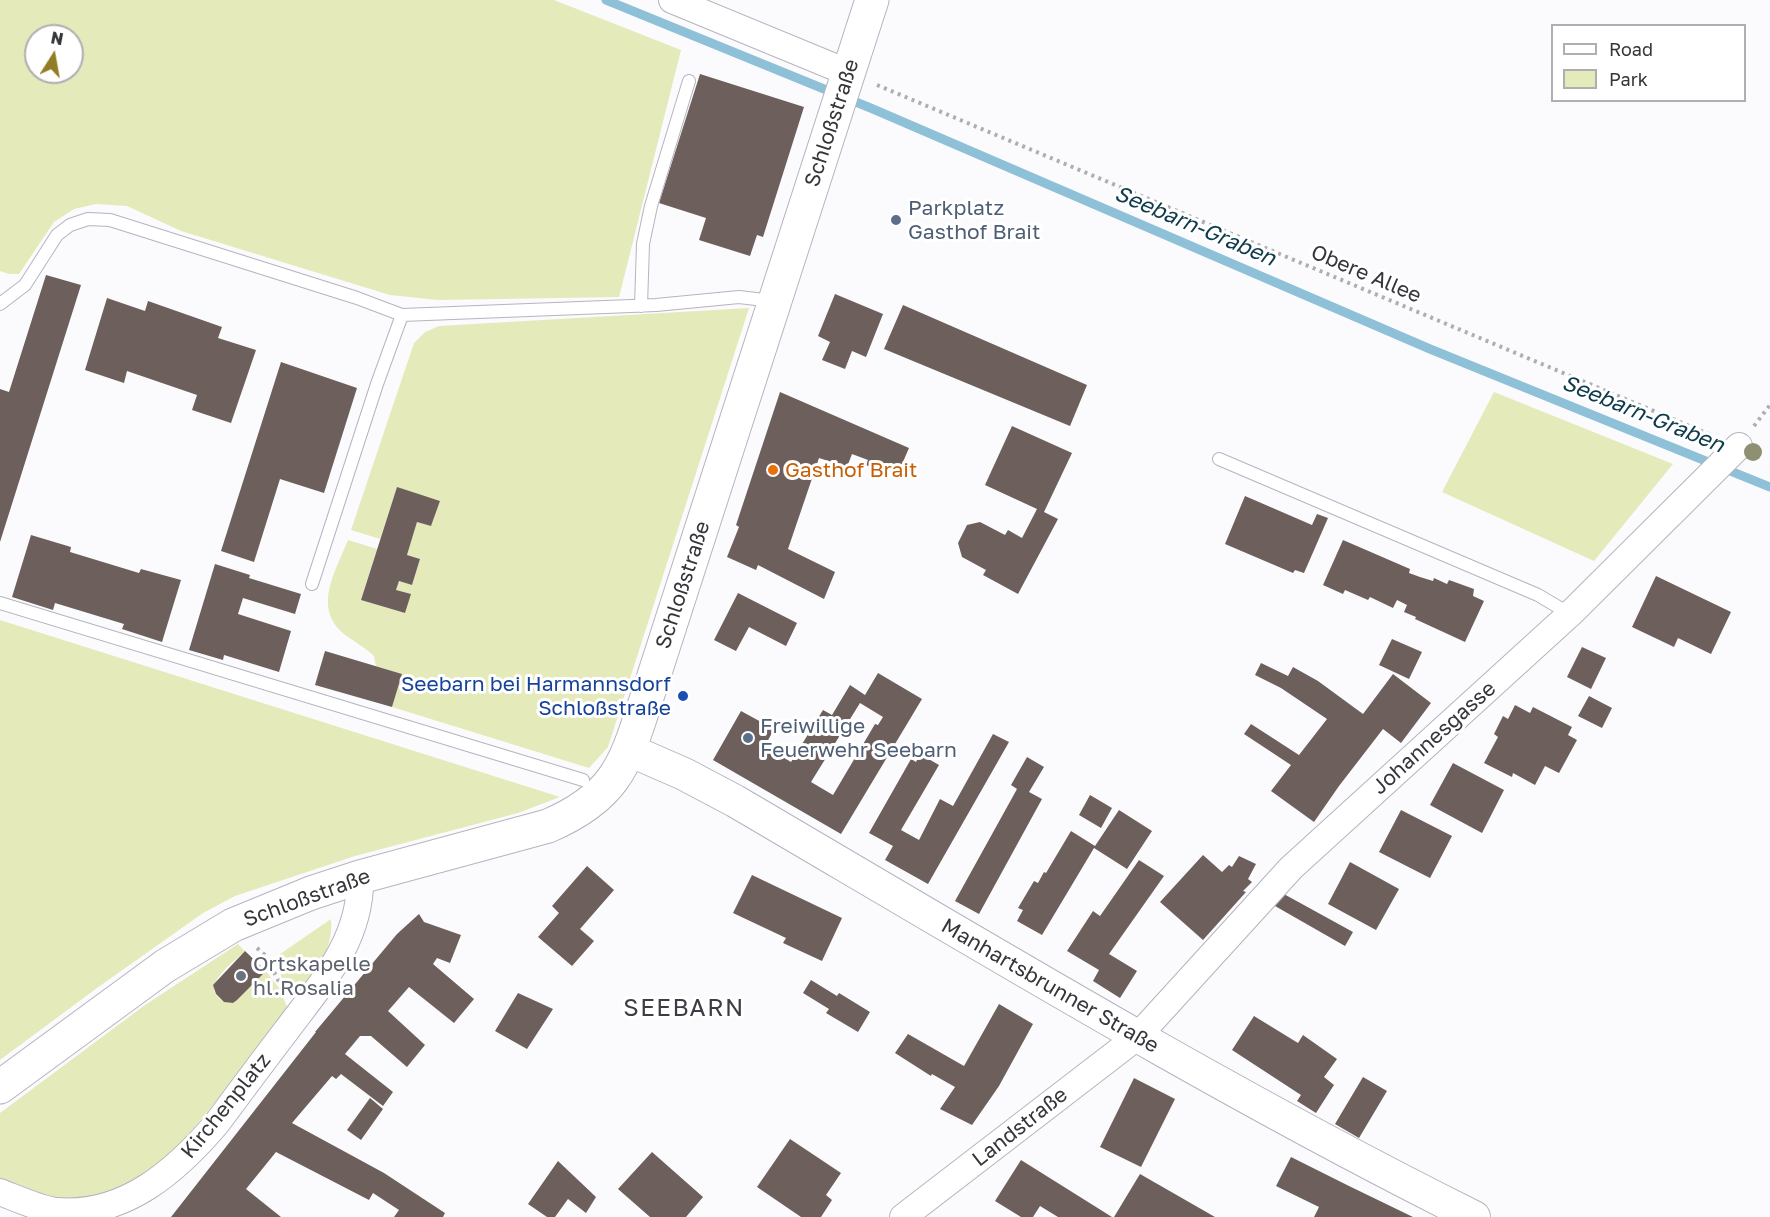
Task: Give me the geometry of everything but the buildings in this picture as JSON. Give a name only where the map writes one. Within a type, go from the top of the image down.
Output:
[{"type":"main road","name":"Schloßstraße","points":[[0,1087],[165,966],[233,925],[311,893],[360,877],[529,832],[572,816],[606,788],[618,773],[629,750],[872,0]]},
{"type":"street","points":[[672,0],[843,90]]},
{"type":"street","name":"Johannesgasse","points":[[1137,1037],[1291,868],[1570,614],[1739,446]]},
{"type":"street","name":"Manhartsbrunner Straße","points":[[629,750],[684,774],[735,801],[1137,1037],[1385,1173],[1474,1217]]},
{"type":"street","name":"Kirchenplatz","points":[[0,1192],[44,1208],[75,1213],[109,1208],[127,1202],[164,1178],[197,1147],[217,1123],[335,964],[347,941],[359,905],[360,877]]},
{"type":"street","name":"Landstraße","points":[[903,1217],[1137,1037]]},
{"type":"lane","points":[[641,306],[643,244],[651,206],[689,81]]},
{"type":"lane","points":[[0,304],[25,285],[57,235],[70,225],[88,219],[110,220],[346,294],[402,315],[641,306],[739,297],[774,302]]},
{"type":"lane","points":[[312,584],[377,384],[402,315]]},
{"type":"lane","points":[[1219,459],[1538,595],[1570,614]]},
{"type":"lane","points":[[0,603],[583,780]]},
{"type":"path","name":"Obere Allee","points":[[843,90],[1739,446]]},
{"type":"path","points":[[233,925],[266,956],[296,1017]]},
{"type":"green space","points":[[0,0],[554,0],[681,50],[619,297],[438,300],[390,295],[181,231],[127,206],[96,204],[74,209],[54,222],[19,274],[0,271]]},
{"type":"green space","points":[[749,308],[608,747],[589,768],[392,707],[402,674],[376,666],[374,656],[344,634],[334,623],[329,612],[328,601],[333,576],[348,540],[377,549],[361,600],[405,613],[410,594],[396,590],[399,581],[412,585],[420,559],[407,555],[417,522],[431,526],[440,501],[397,488],[380,539],[351,530],[414,343],[425,332],[439,326]]},
{"type":"green space","points":[[1494,392],[1673,464],[1594,561],[1442,492]]},
{"type":"green space","points":[[0,620],[560,797],[518,813],[355,856],[235,896],[203,913],[0,1060]]},
{"type":"green space","points":[[331,919],[326,953],[296,1000],[284,986],[280,954]]},
{"type":"green space","points":[[238,944],[245,951],[218,977],[214,989],[216,995],[223,1001],[233,1003],[266,971],[279,988],[288,1009],[208,1111],[163,1161],[126,1187],[83,1199],[40,1194],[0,1178],[0,1113],[145,1005]]},
{"type":"waterway","name":"Seebarn-Graben","points":[[606,0],[873,109],[1430,349],[1770,487]]},
{"type":"place","name":"Parkplatz Gasthof Brait","points":[[896,220]]},
{"type":"place","name":"Gasthof Brait","points":[[773,470]]},
{"type":"place","name":"Seebarn bei Harmannsdorf Schloßstraße","points":[[683,696]]},
{"type":"place","name":"Freiwillige Feuerwehr Seebarn","points":[[748,738]]},
{"type":"place","name":"Ortskapelle hl.Rosalia","points":[[241,976]]},
{"type":"district","name":"SEEBARN","points":[[684,1008]]}]
